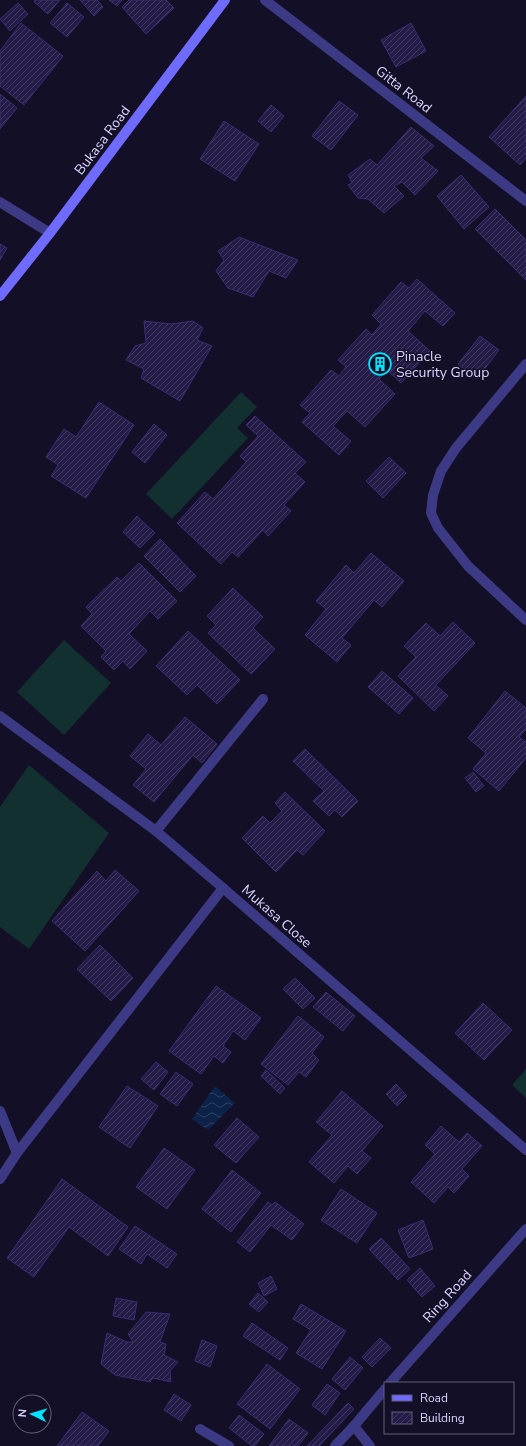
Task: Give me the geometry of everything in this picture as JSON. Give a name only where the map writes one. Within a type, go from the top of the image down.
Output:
[{"type":"street","name":"Bukasa Road","points":[[0,296],[50,233],[225,0]]},
{"type":"street","name":"Gitta Road","points":[[265,0],[526,200]]},
{"type":"street","points":[[0,202],[50,233]]},
{"type":"street","points":[[526,364],[456,448],[441,471],[433,495],[431,513],[438,528],[468,566],[526,620]]},
{"type":"street","points":[[156,831],[263,699]]},
{"type":"street","name":"Mukasa Close","points":[[0,716],[156,831],[526,1150]]},
{"type":"street","points":[[0,1179],[17,1153],[223,888]]},
{"type":"street","points":[[0,1111],[17,1153]]},
{"type":"street","name":"Ring Road","points":[[391,1382],[526,1229]]},
{"type":"street","points":[[335,1446],[384,1390]]},
{"type":"street","points":[[354,1426],[370,1446]]},
{"type":"street","points":[[200,1429],[229,1446]]},
{"type":"green space","points":[[241,392],[257,407],[237,428],[248,438],[172,519],[146,494]]},
{"type":"green space","points":[[64,640],[111,683],[64,735],[17,692]]},
{"type":"green space","points":[[29,765],[109,833],[29,949],[0,927],[0,807]]},
{"type":"green space","points":[[526,1069],[526,1098],[512,1085]]},
{"type":"water","points":[[215,1086],[235,1103],[208,1130],[192,1119]]},
{"type":"building","points":[[35,0],[60,0],[48,14],[34,2]]},
{"type":"building","points":[[80,0],[97,0],[103,7],[94,16]]},
{"type":"building","points":[[109,0],[122,0],[117,6]]},
{"type":"building","points":[[129,0],[166,0],[174,8],[146,34],[122,7]]},
{"type":"building","points":[[18,3],[28,14],[10,31],[0,19]]},
{"type":"building","points":[[67,3],[84,17],[67,37],[50,23]]},
{"type":"building","points":[[21,23],[63,56],[24,105],[0,86],[0,51]]},
{"type":"building","points":[[411,23],[426,51],[396,67],[381,40]]},
{"type":"building","points":[[0,94],[17,108],[0,129]]},
{"type":"building","points":[[526,96],[526,158],[520,165],[489,137]]},
{"type":"building","points":[[339,101],[358,115],[331,150],[312,136]]},
{"type":"building","points":[[271,105],[284,116],[271,132],[258,121]]},
{"type":"building","points":[[224,121],[259,144],[235,181],[200,159]]},
{"type":"building","points":[[411,127],[434,146],[421,158],[438,171],[415,195],[402,182],[394,186],[404,196],[384,213],[368,199],[358,198],[348,185],[352,183],[348,175],[370,159],[377,165]]},
{"type":"building","points":[[461,175],[489,207],[464,229],[437,196]]},
{"type":"building","points":[[495,209],[526,240],[526,280],[475,229]]},
{"type":"building","points":[[239,237],[298,260],[286,278],[269,271],[253,297],[228,288],[216,271],[224,260],[218,251]]},
{"type":"building","points":[[0,244],[7,248],[0,260]]},
{"type":"building","name":"Pinacle Security Group","points":[[417,279],[455,313],[443,326],[425,311],[408,331],[430,351],[401,383],[387,370],[379,379],[395,394],[365,427],[347,411],[333,426],[351,441],[339,455],[302,422],[310,413],[300,405],[331,370],[339,376],[346,367],[338,360],[366,329],[372,335],[381,324],[372,315],[401,282],[409,288]]},
{"type":"building","points":[[144,321],[172,324],[193,321],[203,328],[197,340],[212,346],[180,401],[141,378],[144,369],[126,360],[135,346],[146,343]]},
{"type":"building","points":[[480,336],[499,350],[477,379],[458,364]]},
{"type":"building","points":[[99,402],[134,425],[86,498],[51,476],[58,465],[46,457],[64,429],[76,437]]},
{"type":"building","points":[[255,416],[306,462],[295,473],[305,482],[284,505],[291,511],[268,536],[263,530],[238,557],[232,552],[221,564],[177,523],[205,492],[213,499],[246,462],[240,456],[258,436],[246,425]]},
{"type":"building","points":[[154,424],[167,435],[145,463],[132,452]]},
{"type":"building","points":[[389,457],[406,473],[383,498],[366,481]]},
{"type":"building","points":[[137,516],[155,533],[140,548],[123,532]]},
{"type":"building","points":[[160,539],[196,576],[180,592],[144,556]]},
{"type":"building","points":[[371,553],[404,581],[382,607],[374,600],[342,638],[351,645],[337,662],[305,635],[326,609],[316,601],[346,565],[354,573]]},
{"type":"building","points":[[139,563],[177,601],[158,619],[150,611],[129,634],[147,651],[130,669],[123,661],[114,670],[101,657],[106,651],[81,626],[92,614],[86,607],[117,577],[121,581]]},
{"type":"building","points":[[233,588],[263,617],[253,628],[275,649],[251,674],[208,633],[216,625],[207,616]]},
{"type":"building","points":[[453,622],[475,643],[436,685],[448,696],[434,711],[398,676],[416,657],[404,646],[426,623],[440,636]]},
{"type":"building","points":[[188,631],[240,680],[217,704],[197,685],[187,695],[156,666]]},
{"type":"building","points":[[382,671],[413,698],[399,714],[368,687]]},
{"type":"building","points":[[505,691],[526,708],[526,729],[519,737],[526,742],[526,758],[499,791],[473,769],[486,753],[468,738]]},
{"type":"building","points":[[185,717],[217,744],[202,763],[193,755],[154,802],[133,785],[146,769],[130,756],[148,734],[161,745]]},
{"type":"building","points":[[305,749],[358,801],[342,817],[335,810],[329,816],[313,801],[324,791],[293,761]]},
{"type":"building","points":[[473,772],[484,786],[476,792],[465,778]]},
{"type":"building","points":[[285,792],[325,831],[303,855],[297,850],[276,872],[242,838],[263,816],[270,823],[282,811],[275,803]]},
{"type":"building","points":[[115,870],[139,891],[85,951],[52,921],[97,871],[106,881]]},
{"type":"building","points":[[100,945],[133,978],[111,1001],[77,969]]},
{"type":"building","points":[[295,978],[315,998],[303,1009],[283,989]]},
{"type":"building","points":[[216,986],[261,1018],[245,1040],[233,1031],[223,1046],[231,1052],[223,1063],[214,1056],[201,1074],[169,1051]]},
{"type":"building","points":[[326,992],[355,1016],[343,1031],[313,1007]]},
{"type":"building","points":[[483,1003],[512,1030],[484,1060],[455,1033]]},
{"type":"building","points":[[298,1016],[324,1037],[312,1053],[319,1060],[306,1077],[299,1072],[288,1085],[261,1064]]},
{"type":"building","points":[[156,1062],[168,1072],[154,1090],[141,1079]]},
{"type":"building","points":[[266,1070],[285,1088],[280,1094],[261,1076]]},
{"type":"building","points":[[176,1072],[193,1084],[177,1106],[160,1094]]},
{"type":"building","points":[[396,1084],[407,1096],[397,1106],[386,1094]]},
{"type":"building","points":[[127,1086],[158,1106],[130,1148],[99,1127]]},
{"type":"building","points":[[342,1091],[383,1126],[362,1151],[371,1158],[357,1174],[348,1166],[334,1183],[309,1162],[332,1135],[316,1122]]},
{"type":"building","points":[[237,1118],[259,1137],[236,1163],[214,1145]]},
{"type":"building","points":[[441,1126],[459,1142],[467,1133],[482,1146],[462,1169],[469,1176],[454,1193],[448,1187],[434,1203],[411,1182],[435,1154],[425,1145]]},
{"type":"building","points":[[164,1148],[195,1170],[167,1209],[136,1187]]},
{"type":"building","points":[[232,1170],[261,1193],[231,1232],[202,1209]]},
{"type":"building","points":[[62,1179],[128,1227],[108,1256],[69,1227],[34,1277],[7,1258]]},
{"type":"building","points":[[341,1189],[377,1213],[357,1243],[321,1220]]},
{"type":"building","points":[[268,1202],[272,1205],[275,1202],[304,1224],[292,1240],[271,1225],[250,1252],[237,1242]]},
{"type":"building","points":[[423,1220],[433,1249],[409,1258],[398,1230]]},
{"type":"building","points":[[135,1226],[177,1254],[167,1268],[147,1254],[141,1264],[119,1249]]},
{"type":"building","points":[[381,1238],[410,1269],[398,1280],[369,1249]]},
{"type":"building","points":[[420,1268],[435,1286],[422,1297],[407,1280]]},
{"type":"building","points":[[271,1276],[277,1289],[264,1296],[258,1283]]},
{"type":"building","points":[[258,1293],[268,1302],[259,1312],[249,1304]]},
{"type":"building","points":[[116,1298],[137,1302],[134,1320],[113,1316]]},
{"type":"building","points":[[301,1304],[346,1331],[322,1369],[296,1353],[311,1330],[293,1319]]},
{"type":"building","points":[[146,1312],[170,1314],[160,1342],[166,1344],[164,1355],[178,1362],[170,1371],[171,1382],[153,1378],[150,1382],[115,1375],[101,1364],[107,1333],[127,1342],[133,1342],[128,1334]]},
{"type":"building","points":[[252,1323],[288,1348],[280,1360],[243,1336]]},
{"type":"building","points":[[380,1338],[391,1348],[372,1367],[362,1357]]},
{"type":"building","points":[[202,1340],[217,1346],[210,1367],[195,1361]]},
{"type":"building","points":[[350,1357],[363,1368],[345,1390],[332,1379]]},
{"type":"building","points":[[267,1364],[300,1389],[270,1429],[237,1404]]},
{"type":"building","points":[[327,1384],[340,1393],[325,1415],[312,1405]]},
{"type":"building","points":[[174,1394],[191,1405],[181,1421],[164,1410]]},
{"type":"building","points":[[348,1403],[354,1409],[319,1446],[307,1446]]},
{"type":"building","points":[[82,1412],[109,1431],[98,1446],[57,1446]]},
{"type":"building","points":[[239,1415],[264,1434],[255,1446],[252,1446],[229,1428]]},
{"type":"building","points":[[289,1419],[308,1433],[298,1446],[269,1446]]},
{"type":"place","name":"Pinacle Security Group","points":[[380,364]]}]
